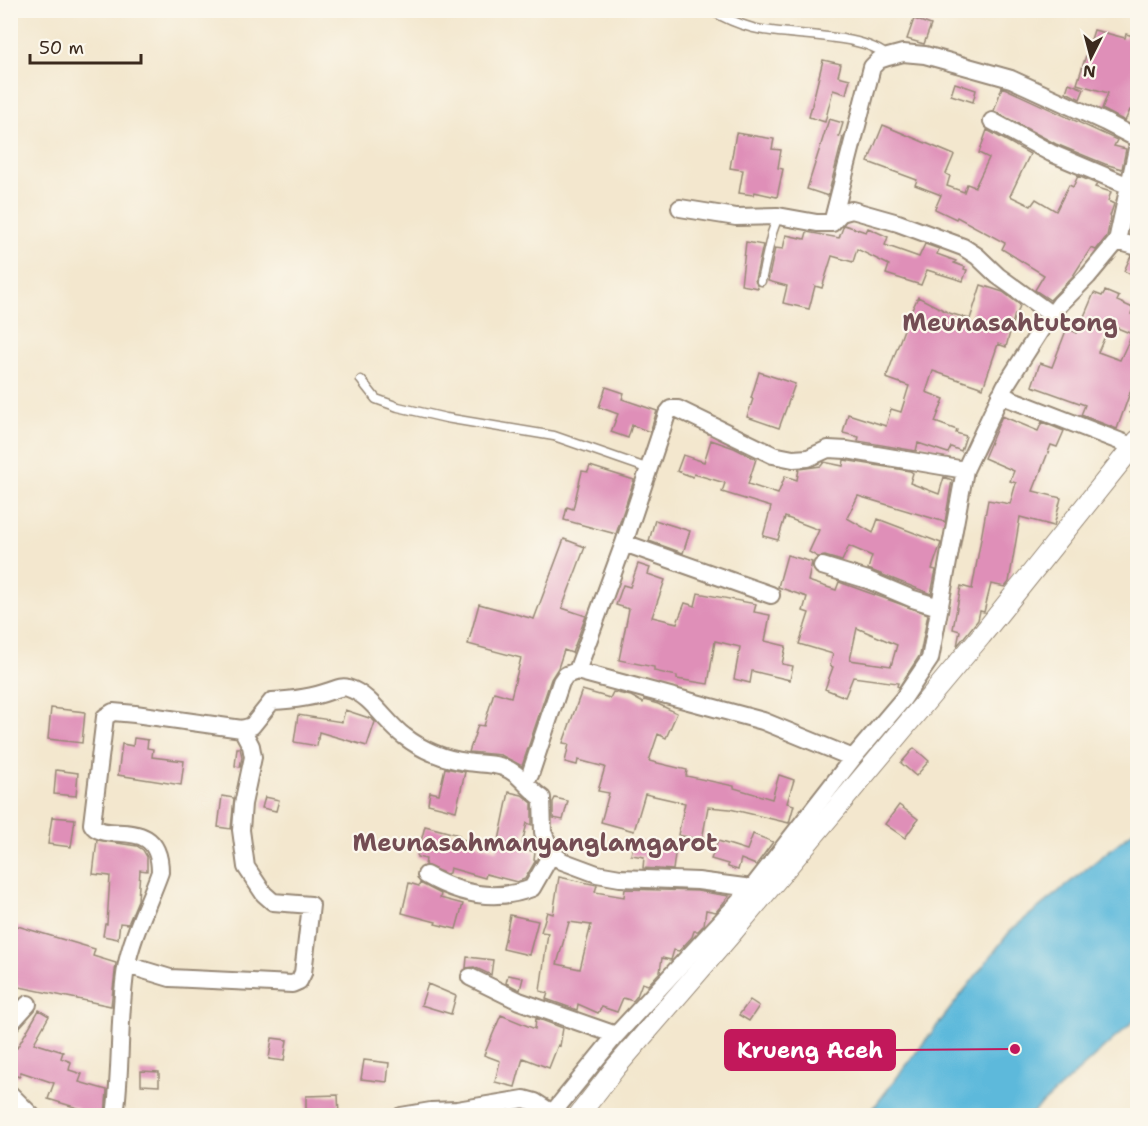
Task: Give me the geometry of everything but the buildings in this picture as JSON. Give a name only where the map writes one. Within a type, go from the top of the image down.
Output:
[{"type":"street","points":[[832,223],[872,67],[879,60],[888,57],[903,54],[925,55],[1011,80],[1105,122],[1137,140]]},
{"type":"street","points":[[992,121],[1051,153],[1130,186]]},
{"type":"street","points":[[401,1116],[524,1099],[535,1102],[551,1114],[616,1035],[752,888],[853,758],[903,699],[930,659],[965,470],[1000,395],[1040,332],[1052,315],[1117,241],[1137,144]]},
{"type":"street","points":[[680,208],[736,217],[778,216],[817,223],[832,223],[841,213],[852,210],[898,223],[963,247],[1052,315]]},
{"type":"street","points":[[1117,241],[1137,247]]},
{"type":"street","points":[[578,1116],[616,1067],[981,636],[1135,443],[1000,395]]},
{"type":"street","points":[[577,671],[624,543],[667,414],[671,409],[676,408],[772,455],[793,459],[808,458],[828,450],[847,450],[965,470]]},
{"type":"street","points":[[624,543],[771,595]]},
{"type":"street","points":[[822,566],[868,580],[939,607]]},
{"type":"street","points":[[530,775],[561,682],[566,675],[577,671],[763,721],[853,758]]},
{"type":"street","points":[[115,1116],[120,1076],[122,1007],[127,965],[160,872],[160,856],[155,845],[146,839],[121,832],[99,831],[92,824],[105,717],[113,712],[242,729],[252,726],[272,701],[308,698],[340,687],[348,688],[375,706],[417,746],[444,758],[500,766],[513,771],[531,791],[542,798],[543,832],[552,853],[562,861],[609,876],[698,881],[752,888]]},
{"type":"street","points":[[127,965],[170,978],[292,984],[299,981],[303,973],[311,905],[273,902],[264,894],[246,867],[242,822],[243,804],[254,757],[242,729]]},
{"type":"street","points":[[426,875],[448,886],[494,897],[532,888],[552,853]]},
{"type":"street","points":[[470,977],[519,1001],[616,1035]]},
{"type":"street","points":[[10,1024],[28,1004]]},
{"type":"lane","points":[[711,10],[725,19],[754,29],[847,40],[880,49],[888,57]]},
{"type":"lane","points":[[761,281],[778,216]]},
{"type":"lane","points":[[361,380],[376,399],[398,407],[446,418],[554,436],[649,469]]},
{"type":"path","points":[[1137,388],[1130,400],[1129,410],[1137,425]]},
{"type":"water","points":[[1137,828],[1137,1018],[1030,1115],[868,1115],[1011,930]]},
{"type":"place","name":"Krueng Aceh","points":[[1015,1049]]},
{"type":"district","name":"Meunasahtutong","points":[[1010,323]]},
{"type":"district","name":"Meunasahmanyanglamgarot","points":[[535,843]]}]
